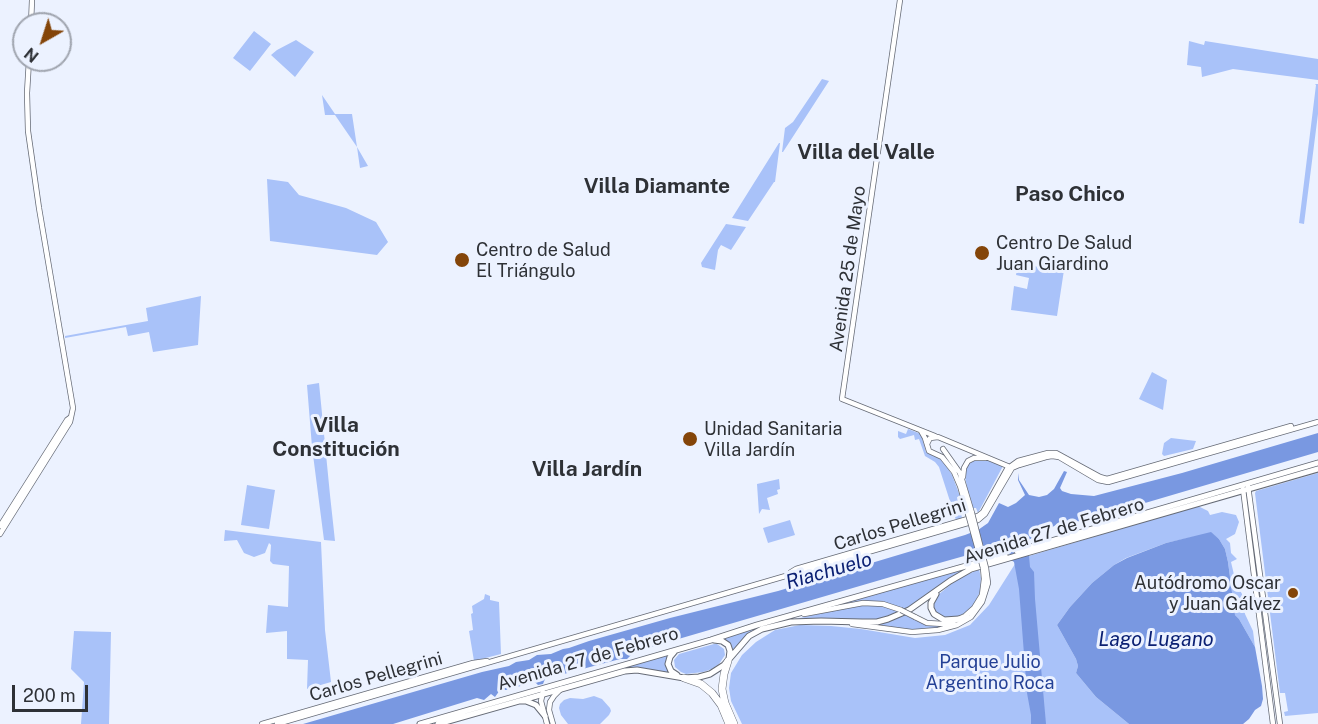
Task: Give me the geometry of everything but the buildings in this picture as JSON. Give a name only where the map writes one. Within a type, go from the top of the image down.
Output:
[{"type":"highway","points":[[728,661],[722,689],[734,724]]},
{"type":"highway","points":[[684,678],[701,684],[712,693],[721,705],[729,724]]},
{"type":"main road","name":"Avenida 25 de Mayo","points":[[900,0],[842,399],[919,429]]},
{"type":"main road","points":[[0,534],[70,422],[73,404],[28,131],[28,72]]},
{"type":"main road","points":[[0,526],[71,417]]},
{"type":"main road","points":[[919,429],[1011,467],[1026,459],[1056,453],[1107,479],[1289,427],[1318,422]]},
{"type":"main road","points":[[919,429],[924,434],[929,451],[945,459],[954,472],[970,513]]},
{"type":"main road","points":[[927,444],[930,438],[938,437],[944,442],[943,448],[963,480]]},
{"type":"main road","points":[[936,453],[950,444],[957,445]]},
{"type":"main road","points":[[844,622],[912,632],[938,630],[971,617],[980,606],[988,584],[970,513],[963,480],[963,468],[968,461],[977,457],[992,458]]},
{"type":"main road","name":"Avenida 27 de Febrero","points":[[1246,487],[1318,463]]},
{"type":"main road","name":"Carlos Pellegrini","points":[[277,724],[784,577],[796,569],[978,516],[1011,467]]},
{"type":"main road","name":"Avenida 27 de Febrero","points":[[438,724],[629,670],[684,678],[710,674],[721,668],[749,636],[762,630],[791,622],[877,622],[895,617],[971,569],[1034,548],[1246,487],[1318,469]]},
{"type":"main road","points":[[1246,487],[1276,722]]},
{"type":"main road","name":"Avenida 27 de Febrero","points":[[420,724],[789,616],[1009,556]]},
{"type":"main road","points":[[789,616],[862,603],[883,604],[927,622],[948,624],[971,611],[980,600],[984,583],[984,568]]},
{"type":"main road","points":[[942,587],[933,599],[932,611],[940,619],[959,619]]},
{"type":"main road","points":[[711,640],[721,640],[727,644],[730,653],[728,661]]},
{"type":"main road","points":[[676,649],[670,657],[669,666],[674,673],[684,678]]},
{"type":"main road","name":"Carlos Pellegrini","points":[[262,724],[472,663],[498,660]]},
{"type":"main road","points":[[547,724],[541,694],[548,687]]},
{"type":"main road","points":[[553,724],[549,710],[550,702],[562,689]]},
{"type":"main road","points":[[516,701],[531,703],[540,708],[545,716]]},
{"type":"green space","points":[[254,31],[271,44],[250,71],[233,58]]},
{"type":"green space","points":[[296,40],[314,52],[295,77],[271,55]]},
{"type":"green space","points":[[1189,41],[1204,45],[1205,41],[1318,59],[1318,80],[1233,69],[1202,77],[1201,67],[1187,65]]},
{"type":"green space","points":[[822,79],[829,81],[782,152],[785,128],[793,122]]},
{"type":"green space","points":[[1315,84],[1318,84],[1318,114],[1304,224],[1299,223]]},
{"type":"green space","points":[[322,95],[335,114],[352,114],[357,147],[335,115],[325,115]]},
{"type":"green space","points":[[779,143],[775,182],[748,221],[732,218]]},
{"type":"green space","points":[[357,147],[368,166],[360,168]]},
{"type":"green space","points":[[267,179],[288,182],[299,195],[346,208],[376,222],[388,242],[377,255],[270,241]]},
{"type":"green space","points":[[726,224],[746,227],[731,250],[721,245],[715,270],[702,267],[701,263]]},
{"type":"green space","points":[[1018,264],[1064,270],[1057,316],[1011,310],[1014,286],[1027,289],[1029,278],[1016,275]]},
{"type":"green space","points":[[201,296],[198,345],[153,352],[149,332],[128,336],[126,327],[65,338],[65,336],[148,321],[146,308]]},
{"type":"green space","points":[[1152,372],[1167,380],[1163,410],[1139,399]]},
{"type":"green space","points":[[319,383],[335,541],[324,540],[312,447],[307,385]]},
{"type":"green space","points":[[908,429],[921,434],[926,452],[944,462],[952,475],[960,496],[957,497],[962,518],[956,520],[939,467],[925,456],[919,439],[915,440],[914,435],[900,439],[898,437],[898,431],[906,434]]},
{"type":"green space","points":[[1171,438],[1196,441],[1193,449],[1164,456],[1162,454],[1164,443]]},
{"type":"green space","points":[[986,459],[1003,466],[978,513],[976,508],[973,508],[968,493],[964,471],[966,465],[972,460]]},
{"type":"green space","name":"Autódromo Oscar y Juan Gálvez","points":[[1318,473],[1318,713],[1285,716],[1284,712],[1288,711],[1285,693],[1280,693],[1255,493]]},
{"type":"green space","points":[[779,479],[778,494],[767,498],[770,510],[762,509],[759,514],[757,484]]},
{"type":"green space","points":[[247,485],[275,490],[269,529],[241,525]]},
{"type":"green space","name":"Parque Julio Argentino Roca","points":[[1198,506],[1208,511],[1210,515],[1222,512],[1236,515],[1239,522],[1235,534],[1226,539],[1230,543],[1231,553],[1237,559],[1231,562],[1236,583],[1242,594],[1245,614],[1253,631],[1255,647],[1235,615],[1225,549],[1219,539],[1211,533],[1166,543],[1114,565],[1092,583],[1057,625],[1076,659],[1078,666],[1076,673],[1096,697],[1129,724],[742,724],[731,701],[729,688],[731,673],[742,655],[756,642],[775,630],[800,625],[861,629],[915,638],[945,635],[970,625],[989,605],[1015,564],[1029,556]]},
{"type":"green space","points":[[790,520],[795,535],[768,543],[763,528]]},
{"type":"green space","points":[[225,530],[321,542],[325,630],[331,682],[307,689],[308,660],[287,659],[287,631],[266,633],[268,605],[288,607],[289,566],[273,564],[270,561],[271,545],[269,543],[265,553],[254,557],[244,553],[237,540],[224,541]]},
{"type":"green space","points":[[974,565],[951,577],[905,610],[870,601],[824,608]]},
{"type":"green space","points":[[979,569],[980,592],[972,608],[960,616],[947,619],[938,616],[934,604],[938,595],[956,580]]},
{"type":"green space","points":[[485,594],[490,596],[490,600],[499,602],[501,654],[474,661],[469,631],[473,630],[472,606],[484,599]]},
{"type":"green space","points":[[875,604],[901,612],[877,619],[801,619],[755,631],[731,655],[731,651],[718,639],[853,606]]},
{"type":"green space","points":[[906,614],[930,625],[952,625],[914,631],[866,625],[888,621]]},
{"type":"green space","points":[[74,631],[111,632],[109,724],[81,724],[84,682],[71,669]]},
{"type":"green space","points":[[714,644],[724,649],[725,655],[712,669],[686,674],[675,667],[674,660],[679,654]]},
{"type":"green space","points":[[672,653],[668,660],[675,676],[635,669],[545,692],[564,685]]},
{"type":"green space","points":[[594,696],[602,699],[610,708],[609,715],[600,724],[568,724],[561,715],[560,704],[570,698],[583,699]]},
{"type":"water","name":"Riachuelo","points":[[1318,433],[1318,452],[1084,521],[1061,522],[1037,533],[1034,538],[1030,539],[1029,556],[1030,567],[1034,572],[1046,724],[1031,724],[1019,589],[1014,562],[1006,547],[989,549],[911,571],[634,652],[627,659],[545,679],[543,684],[538,685],[535,682],[500,690],[495,697],[491,694],[484,700],[477,698],[393,724],[303,724],[509,666],[537,655],[551,654],[670,618],[778,591],[965,535],[988,523],[999,503],[1008,507],[1025,495],[1018,480],[1018,473],[1019,480],[1029,495],[1039,497],[1047,495],[1054,489],[1064,471],[1067,472],[1060,488],[1062,491],[1094,496]]},
{"type":"water","name":"Lago Lugano","points":[[1211,532],[1225,549],[1235,615],[1255,647],[1262,686],[1261,706],[1243,724],[1129,724],[1096,697],[1076,673],[1078,666],[1076,659],[1057,625],[1092,583],[1114,565],[1166,543]]},
{"type":"place","name":"Centro De Salud Juan Giardino","points":[[982,253]]},
{"type":"place","name":"Centro de Salud El Triángulo","points":[[462,260]]},
{"type":"place","name":"Unidad Sanitaria Villa Jardín","points":[[690,439]]},
{"type":"place","name":"Autódromo Oscar y Juan Gálvez","points":[[1293,593]]},
{"type":"district","name":"Villa del Valle","points":[[866,153]]},
{"type":"district","name":"Villa Diamante","points":[[657,187]]},
{"type":"district","name":"Paso Chico","points":[[1070,195]]},
{"type":"district","name":"Villa Constitución","points":[[336,438]]},
{"type":"district","name":"Villa Jardín","points":[[587,470]]}]
